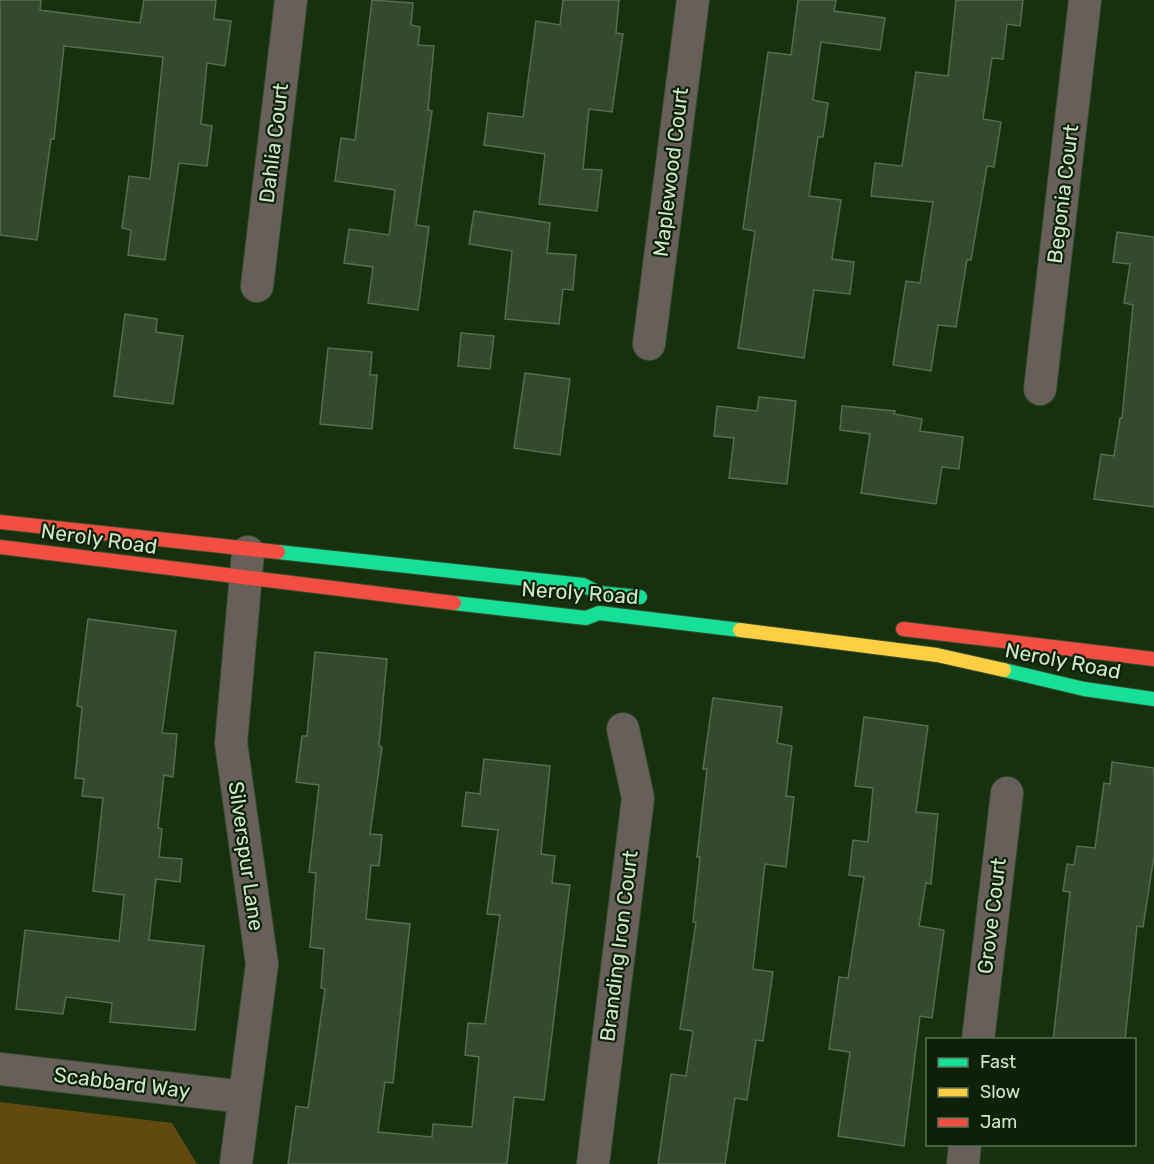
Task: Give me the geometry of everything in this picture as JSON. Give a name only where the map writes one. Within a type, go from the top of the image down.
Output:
[{"type":"street","name":"Dahlia Court","points":[[257,286],[291,0]]},
{"type":"street","name":"Maplewood Court","points":[[649,344],[693,0]]},
{"type":"street","name":"Begonia Court","points":[[1040,388],[1085,0]]},
{"type":"street","name":"Neroly Road","points":[[0,522],[177,543],[248,548],[583,585],[599,592],[657,599]]},
{"type":"street","name":"Neroly Road","points":[[0,547],[246,579],[586,618],[599,613],[937,655],[1084,689],[1154,699]]},
{"type":"street","name":"Silverspur Lane","points":[[236,1164],[262,964],[231,743],[248,548]]},
{"type":"street","name":"Neroly Road","points":[[892,627],[1154,659]]},
{"type":"street","name":"Branding Iron Court","points":[[593,1164],[638,798],[623,729]]},
{"type":"street","name":"Grove Court","points":[[978,1038],[1007,794]]},
{"type":"street","name":"Scabbard Way","points":[[0,1069],[244,1097]]},
{"type":"street","points":[[963,1164],[965,1146]]},
{"type":"shaded area","points":[[0,1102],[172,1123],[197,1164],[0,1164]]},
{"type":"building","points":[[0,0],[41,0],[40,10],[140,23],[144,0],[216,0],[214,19],[231,21],[225,66],[207,63],[201,124],[212,126],[207,166],[179,163],[165,260],[128,255],[131,230],[122,228],[129,176],[150,179],[163,57],[64,46],[54,139],[51,139],[37,240],[0,235]]},
{"type":"building","points":[[372,0],[413,3],[411,25],[420,27],[418,45],[434,46],[428,110],[432,111],[416,225],[429,227],[418,310],[368,303],[373,267],[344,263],[349,229],[389,235],[395,190],[335,181],[341,138],[355,140]]},
{"type":"building","points":[[563,0],[619,0],[616,33],[623,34],[612,112],[589,109],[583,169],[602,170],[597,211],[539,204],[545,154],[484,145],[488,113],[523,117],[536,21],[560,25]]},
{"type":"building","points":[[798,0],[836,0],[834,11],[885,18],[880,50],[821,42],[813,100],[828,103],[823,137],[818,137],[809,196],[841,200],[832,259],[854,262],[850,294],[814,290],[804,358],[738,348],[755,231],[743,229],[768,52],[791,55]]},
{"type":"building","points":[[956,0],[1023,0],[1020,26],[1007,24],[1003,59],[992,58],[983,119],[1001,122],[994,167],[987,166],[971,260],[967,260],[956,327],[938,325],[931,371],[893,365],[906,281],[920,283],[933,202],[871,196],[875,163],[902,166],[916,72],[948,76]]},
{"type":"building","points":[[474,211],[550,223],[547,253],[576,255],[573,290],[563,289],[559,324],[505,319],[512,251],[469,244]]},
{"type":"building","points":[[1117,232],[1154,237],[1154,507],[1094,499],[1101,454],[1114,456],[1120,418],[1122,418],[1133,305],[1124,303],[1130,264],[1113,262]]},
{"type":"building","points":[[125,314],[157,319],[156,332],[183,336],[173,404],[114,396]]},
{"type":"building","points":[[461,333],[494,336],[490,369],[458,366]]},
{"type":"building","points":[[328,348],[372,352],[370,375],[377,375],[372,429],[320,424]]},
{"type":"building","points":[[525,373],[570,379],[560,455],[514,448]]},
{"type":"building","points":[[759,397],[796,401],[787,484],[729,478],[734,438],[714,436],[717,406],[757,411]]},
{"type":"building","points":[[842,406],[895,411],[894,414],[922,419],[920,431],[963,437],[959,469],[942,467],[936,504],[861,493],[870,434],[840,430]]},
{"type":"building","points":[[88,619],[176,631],[162,733],[177,734],[173,777],[164,775],[158,828],[162,829],[159,857],[182,859],[180,882],[156,879],[149,940],[204,946],[195,1030],[110,1022],[112,1003],[66,997],[63,1014],[16,1009],[25,930],[119,941],[124,895],[93,891],[103,798],[82,796],[84,779],[75,778],[82,707],[77,706]]},
{"type":"building","points":[[315,652],[387,659],[379,746],[382,747],[370,834],[382,835],[379,866],[371,865],[366,919],[410,924],[393,1083],[385,1082],[378,1132],[432,1137],[433,1124],[472,1127],[479,1057],[465,1055],[468,1023],[485,1024],[500,915],[487,914],[498,830],[462,826],[466,792],[480,794],[484,759],[550,766],[541,854],[555,856],[552,883],[570,885],[544,1100],[514,1097],[507,1164],[288,1164],[296,1106],[308,1108],[325,989],[321,988],[324,949],[310,947],[316,873],[309,872],[319,785],[296,782],[302,736],[307,736]]},
{"type":"building","points":[[713,698],[782,707],[777,743],[792,746],[786,796],[794,797],[786,867],[765,864],[753,969],[773,972],[763,1041],[756,1040],[747,1100],[735,1098],[725,1164],[658,1164],[671,1074],[686,1076],[693,1031],[680,1029],[696,922],[693,922],[700,857],[697,857],[707,769],[703,769]]},
{"type":"building","points":[[864,717],[928,726],[916,812],[938,814],[931,884],[926,883],[919,926],[944,930],[932,1018],[920,1016],[904,1146],[838,1136],[850,1052],[829,1049],[839,977],[848,978],[864,877],[849,875],[853,840],[868,842],[873,788],[855,786]]},
{"type":"building","points":[[1112,762],[1154,768],[1154,856],[1143,927],[1137,926],[1125,1038],[1053,1038],[1070,892],[1063,891],[1067,864],[1074,865],[1077,846],[1095,848],[1104,783],[1110,784]]},
{"type":"traffic: fast","points":[[278,552],[583,585],[599,593],[640,597]]},
{"type":"traffic: fast","points":[[454,603],[586,618],[599,613],[740,630]]},
{"type":"traffic: fast","points":[[1004,670],[1084,689],[1154,699]]},
{"type":"traffic: slow","points":[[740,630],[937,655],[1004,670]]},
{"type":"traffic: jam","points":[[0,522],[278,552]]},
{"type":"traffic: jam","points":[[0,547],[454,603]]},
{"type":"traffic: jam","points":[[903,629],[1154,659]]}]
